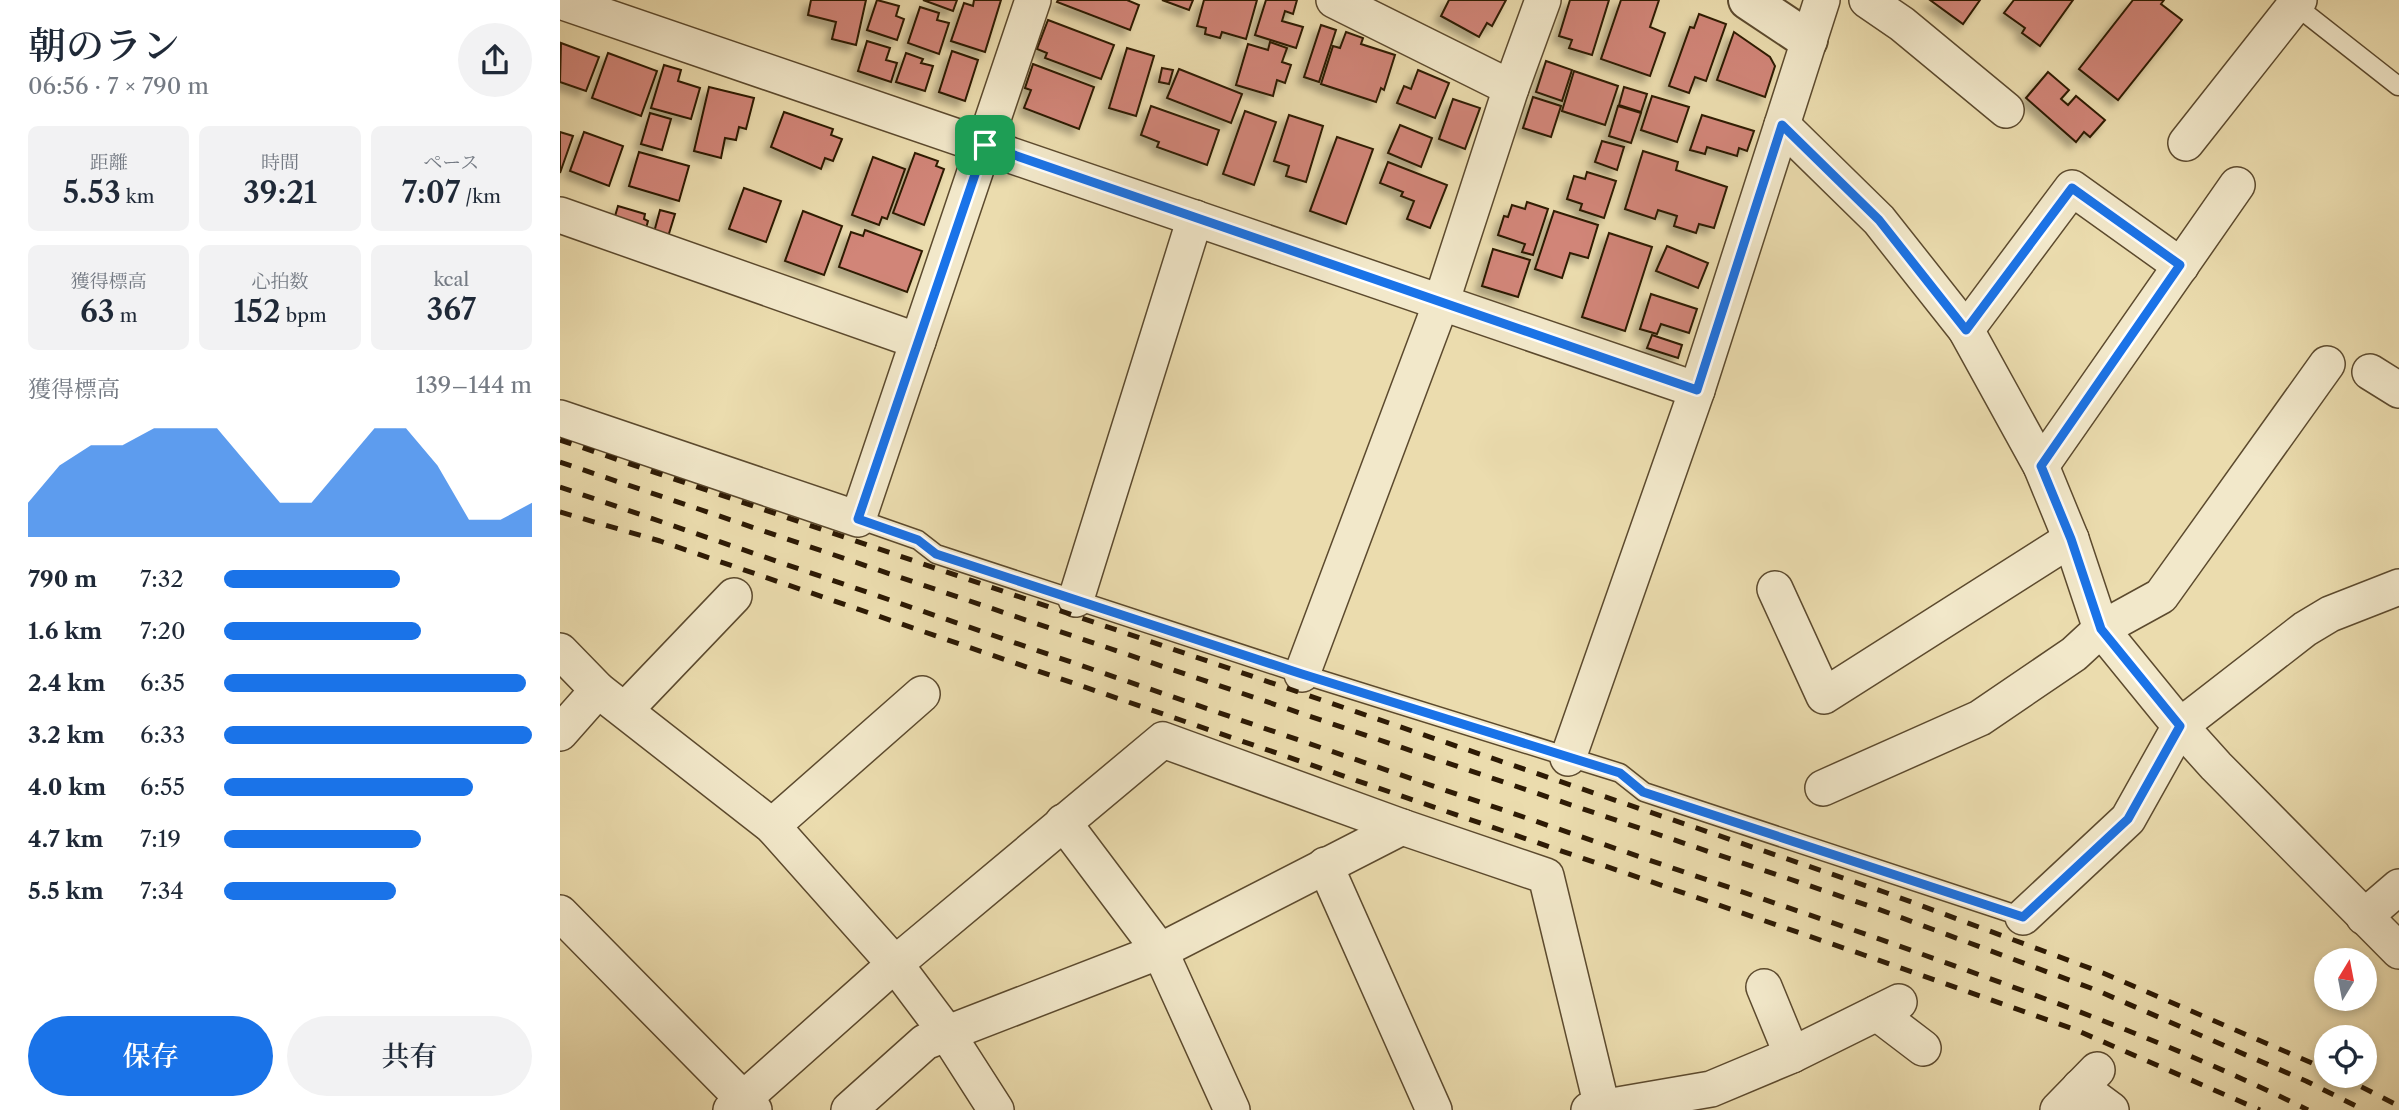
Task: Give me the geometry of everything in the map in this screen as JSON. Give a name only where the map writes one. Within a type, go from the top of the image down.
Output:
[{"type":"street","points":[[560,418],[858,519],[1033,0]]},
{"type":"street","points":[[1334,0],[1511,89]]},
{"type":"street","points":[[1302,674],[1441,303],[1543,0]]},
{"type":"street","points":[[1748,0],[1808,40]]},
{"type":"street","points":[[1568,758],[1697,390],[1822,0]]},
{"type":"street","points":[[1867,0],[1902,24],[2006,110]]},
{"type":"street","points":[[560,1],[1697,390]]},
{"type":"street","points":[[2186,143],[2297,2]]},
{"type":"street","points":[[1782,125],[1879,220],[1966,330],[2041,466],[2071,539],[2101,629],[2180,726],[2399,951]]},
{"type":"street","points":[[2041,466],[2237,185]]},
{"type":"street","points":[[1966,330],[2072,188],[2180,265]]},
{"type":"street","points":[[560,215],[918,341]]},
{"type":"street","points":[[1076,599],[1195,218]]},
{"type":"street","points":[[1823,788],[1980,718],[2074,654],[2101,629],[2161,596],[2327,364]]},
{"type":"street","points":[[2370,372],[2399,390]]},
{"type":"street","points":[[1775,589],[1824,696],[2071,539]]},
{"type":"street","points":[[2023,917],[2128,819],[2180,726],[2305,629],[2330,614],[2399,587]]},
{"type":"street","points":[[560,733],[612,700],[734,596]]},
{"type":"street","points":[[560,650],[612,700],[772,826],[895,964],[947,1032],[996,1110]]},
{"type":"street","points":[[772,826],[922,694]]},
{"type":"street","points":[[560,913],[743,1106],[895,964],[1163,740],[1546,876],[1600,1109],[1711,1089],[1792,1055],[1888,1007],[1923,1048]]},
{"type":"street","points":[[1063,822],[1160,951],[1232,1110]]},
{"type":"street","points":[[849,1110],[925,1042],[1160,951],[1402,827]]},
{"type":"street","points":[[1325,865],[1434,1110]]},
{"type":"street","points":[[2364,917],[2399,887]]},
{"type":"street","points":[[1764,987],[1792,1055]]},
{"type":"street","points":[[2078,1089],[2111,1110]]},
{"type":"lane","points":[[2297,2],[2398,86]]},
{"type":"lane","points":[[858,519],[918,540],[936,554],[1302,674],[1620,773],[1643,792],[2023,917]]},
{"type":"building","points":[[811,0],[866,0],[856,45],[832,39],[836,22],[808,15]]},
{"type":"building","points":[[877,0],[899,6],[896,16],[904,19],[897,40],[867,30]]},
{"type":"building","points":[[923,0],[957,0],[953,11]]},
{"type":"building","points":[[974,0],[1001,0],[985,52],[951,41],[964,3],[973,6]]},
{"type":"building","points":[[1127,0],[1139,5],[1130,30],[1057,2]]},
{"type":"building","points":[[1162,0],[1193,0],[1189,10]]},
{"type":"building","points":[[1204,0],[1257,0],[1246,39],[1222,32],[1220,38],[1205,34],[1206,28],[1197,26]]},
{"type":"building","points":[[1266,0],[1297,0],[1293,14],[1285,11],[1282,21],[1303,27],[1296,48],[1255,35]]},
{"type":"building","points":[[1449,0],[1506,0],[1492,26],[1487,23],[1479,37],[1441,16]]},
{"type":"building","points":[[1570,0],[1609,0],[1592,55],[1569,48],[1572,40],[1559,36]]},
{"type":"building","points":[[1621,0],[1659,0],[1650,27],[1665,33],[1650,76],[1601,59]]},
{"type":"building","points":[[1930,0],[1980,0],[1963,24]]},
{"type":"building","points":[[2014,0],[2073,0],[2040,46],[2022,33],[2025,28],[2004,13]]},
{"type":"building","points":[[2133,0],[2164,0],[2161,4],[2182,20],[2118,100],[2079,69]]},
{"type":"building","points":[[920,7],[939,13],[937,20],[949,23],[939,54],[908,43]]},
{"type":"building","points":[[1699,14],[1726,24],[1706,81],[1695,77],[1689,93],[1669,86],[1690,27],[1694,28]]},
{"type":"building","points":[[1048,20],[1114,45],[1101,79],[1045,58],[1047,53],[1037,49]]},
{"type":"building","points":[[1321,25],[1336,30],[1319,82],[1304,77]]},
{"type":"building","points":[[1346,32],[1363,38],[1361,44],[1395,55],[1384,90],[1381,88],[1376,102],[1321,84],[1333,46],[1340,48]]},
{"type":"building","points":[[1734,32],[1770,57],[1775,66],[1765,97],[1717,80]]},
{"type":"building","points":[[867,41],[890,48],[886,60],[897,63],[891,82],[858,71]]},
{"type":"building","points":[[1270,42],[1287,48],[1282,62],[1291,65],[1285,83],[1277,80],[1273,96],[1236,85],[1248,44],[1268,50]]},
{"type":"building","points":[[561,43],[599,57],[586,91],[560,82]]},
{"type":"building","points":[[1127,48],[1154,56],[1136,116],[1109,108]]},
{"type":"building","points":[[952,51],[978,60],[965,101],[939,92]]},
{"type":"building","points":[[608,53],[657,71],[641,116],[592,98]]},
{"type":"building","points":[[906,53],[923,59],[921,63],[933,66],[925,91],[896,82]]},
{"type":"building","points":[[1546,61],[1572,70],[1562,101],[1536,92]]},
{"type":"building","points":[[1033,64],[1094,87],[1079,129],[1024,108],[1031,90],[1025,88]]},
{"type":"building","points":[[664,65],[681,70],[678,81],[700,88],[691,119],[651,108]]},
{"type":"building","points":[[1162,68],[1173,70],[1169,84],[1159,82]]},
{"type":"building","points":[[1179,69],[1242,94],[1231,123],[1167,98]]},
{"type":"building","points":[[1418,70],[1449,83],[1435,118],[1397,103],[1404,86],[1411,89]]},
{"type":"building","points":[[1574,71],[1618,86],[1605,125],[1562,111]]},
{"type":"building","points":[[2048,72],[2069,90],[2061,99],[2068,105],[2076,96],[2105,120],[2090,137],[2084,132],[2076,142],[2026,98]]},
{"type":"building","points":[[709,87],[754,98],[746,129],[739,127],[736,140],[725,138],[721,158],[694,151]]},
{"type":"building","points":[[1624,87],[1647,94],[1641,112],[1619,105]]},
{"type":"building","points":[[1652,96],[1689,107],[1677,142],[1641,130]]},
{"type":"building","points":[[1533,97],[1561,106],[1551,137],[1523,128]]},
{"type":"building","points":[[1453,99],[1480,108],[1465,149],[1439,139]]},
{"type":"building","points":[[1151,106],[1219,130],[1207,165],[1157,147],[1159,142],[1141,135]]},
{"type":"building","points":[[1618,106],[1641,113],[1631,143],[1609,136]]},
{"type":"building","points":[[1245,111],[1276,122],[1254,185],[1223,174]]},
{"type":"building","points":[[784,112],[833,129],[831,135],[842,139],[833,161],[825,158],[821,169],[771,147]]},
{"type":"building","points":[[650,113],[671,119],[662,150],[641,144]]},
{"type":"building","points":[[1289,115],[1323,126],[1306,182],[1286,176],[1289,166],[1274,161]]},
{"type":"building","points":[[1702,115],[1754,131],[1747,151],[1739,148],[1737,156],[1707,147],[1705,154],[1690,150]]},
{"type":"building","points":[[1400,125],[1432,138],[1421,167],[1388,153]]},
{"type":"building","points":[[560,132],[573,136],[560,173]]},
{"type":"building","points":[[584,132],[623,146],[609,186],[570,171]]},
{"type":"building","points":[[1337,137],[1373,149],[1346,224],[1310,211]]},
{"type":"building","points":[[1602,141],[1624,147],[1617,170],[1595,162]]},
{"type":"building","points":[[1643,151],[1678,162],[1676,170],[1727,187],[1714,228],[1699,224],[1696,233],[1674,226],[1677,216],[1658,210],[1655,219],[1625,209]]},
{"type":"building","points":[[639,152],[689,166],[679,201],[629,186]]},
{"type":"building","points":[[915,153],[938,161],[936,166],[944,169],[924,225],[893,213]]},
{"type":"building","points":[[873,157],[905,169],[887,219],[882,217],[879,225],[852,215]]},
{"type":"building","points":[[1388,162],[1447,185],[1430,228],[1407,219],[1414,201],[1401,196],[1403,192],[1380,183]]},
{"type":"building","points":[[1587,172],[1616,181],[1604,218],[1580,210],[1582,204],[1567,199],[1574,176],[1585,179]]},
{"type":"building","points":[[744,188],[781,201],[766,242],[729,229]]},
{"type":"building","points":[[1527,202],[1548,209],[1533,255],[1522,252],[1525,244],[1498,235],[1504,216],[1508,217],[1512,205],[1525,209]]},
{"type":"building","points":[[618,206],[645,214],[644,219],[648,221],[645,232],[613,223]]},
{"type":"building","points":[[660,210],[675,214],[667,240],[653,236]]},
{"type":"building","points":[[803,211],[842,226],[824,275],[785,261]]},
{"type":"building","points":[[1554,211],[1598,225],[1588,258],[1570,253],[1562,278],[1535,269]]},
{"type":"building","points":[[865,230],[922,251],[907,292],[839,267],[851,232],[863,236]]},
{"type":"building","points":[[1609,233],[1652,247],[1625,331],[1582,317]]},
{"type":"building","points":[[1667,246],[1708,263],[1698,288],[1656,271]]},
{"type":"building","points":[[1493,249],[1530,260],[1518,297],[1482,286]]},
{"type":"building","points":[[1651,294],[1697,309],[1689,333],[1661,324],[1657,334],[1640,329]]},
{"type":"building","points":[[1652,335],[1682,345],[1678,358],[1647,348]]},
{"type":"railway","points":[[560,440],[1887,893],[2103,973],[2314,1064]]},
{"type":"railway","points":[[560,462],[1878,909],[2096,990],[2306,1081],[2364,1110]]},
{"type":"railway","points":[[560,487],[1871,936],[2147,1038],[2308,1110]]},
{"type":"railway","points":[[560,512],[660,541],[1864,955],[2076,1030],[2260,1110]]},
{"type":"railway","points":[[2364,1088],[2399,1106]]},
{"type":"route","points":[[1782,125],[1879,220],[1966,330],[2072,188],[2180,265],[2041,466],[2071,539],[2101,629],[2180,726],[2128,819],[2023,917],[1643,792],[1620,773],[1302,674],[936,554],[918,540],[858,519],[985,145],[1697,390],[1782,125]]}]
